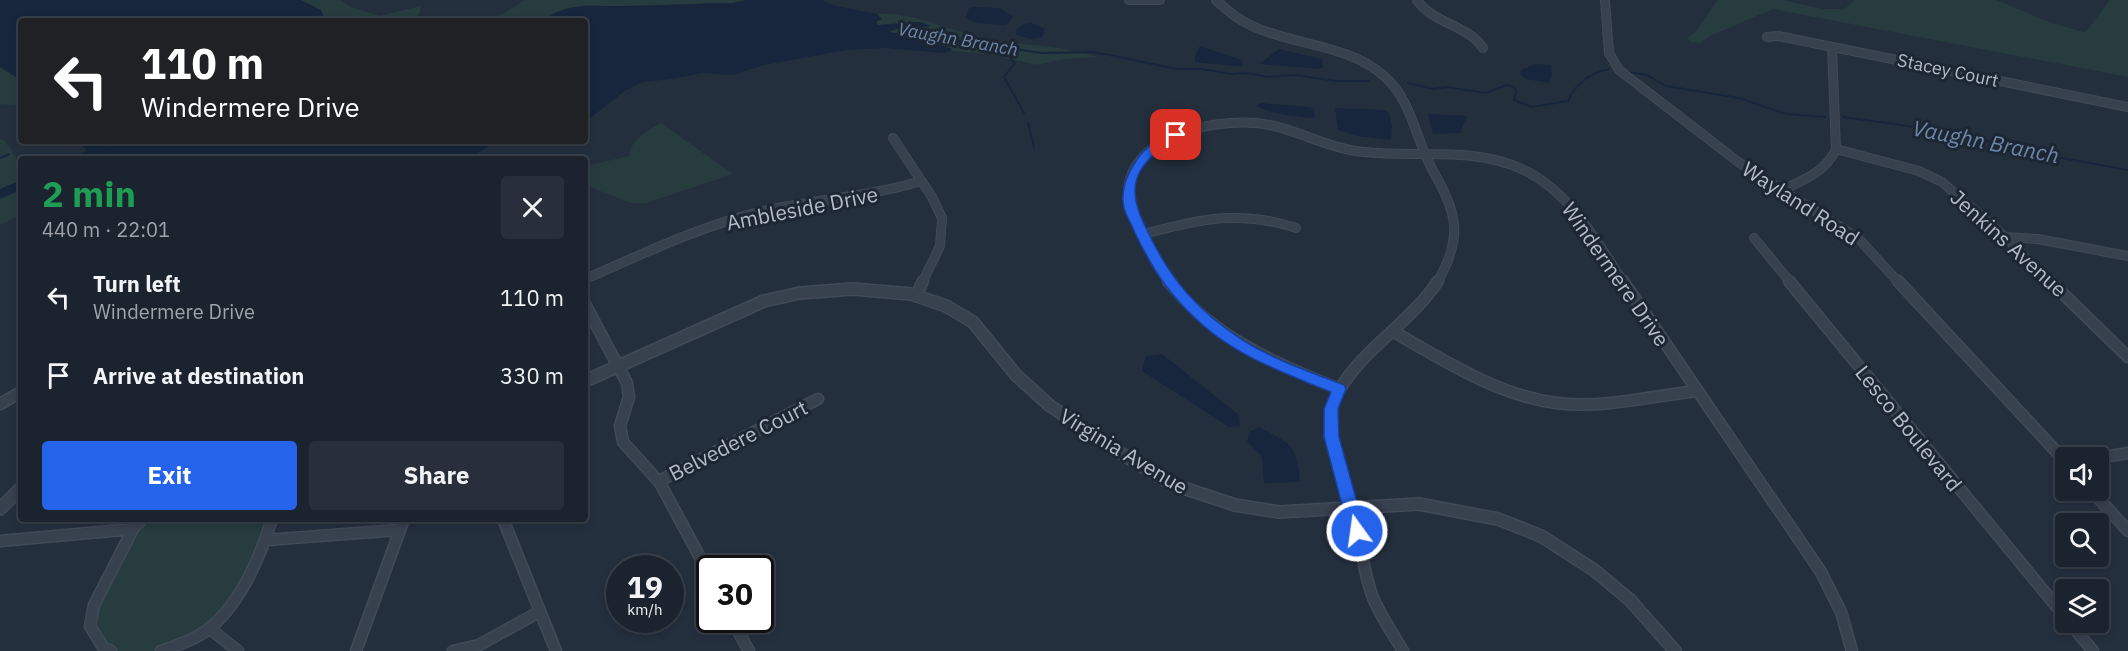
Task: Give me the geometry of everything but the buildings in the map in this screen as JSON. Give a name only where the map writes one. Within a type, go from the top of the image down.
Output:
[{"type":"street","points":[[1128,0],[1160,0]]},
{"type":"street","points":[[1216,0],[1226,12],[1250,26],[1333,49],[1376,71],[1391,84],[1403,100],[1423,153],[1453,214],[1457,234],[1452,258],[1442,277],[1394,332],[1365,359],[1339,389],[1331,409],[1332,437],[1373,598],[1403,651]]},
{"type":"street","points":[[1416,0],[1423,9],[1477,39],[1483,48]]},
{"type":"street","name":"Wayland Road","points":[[1605,0],[1608,17],[1607,51],[1613,64],[1741,164],[1780,191],[1846,230],[1871,250],[2055,450]]},
{"type":"street","name":"Stacey Court","points":[[1767,37],[1778,36],[2128,108]]},
{"type":"street","points":[[1780,191],[1826,166],[1834,159],[1836,149],[1832,47]]},
{"type":"street","name":"Windermere Drive","points":[[1339,389],[1278,364],[1240,345],[1211,324],[1179,295],[1158,266],[1130,208],[1133,174],[1143,158],[1158,144],[1176,135],[1205,126],[1259,124],[1285,128],[1338,147],[1359,151],[1468,154],[1498,159],[1531,172],[1554,187],[1572,206],[1821,572],[1841,612],[1852,651]]},
{"type":"street","points":[[893,138],[932,197],[942,219],[940,246],[916,296]]},
{"type":"street","name":"Jenkins Avenue","points":[[1836,149],[1919,171],[1942,182],[2005,237],[2128,357]]},
{"type":"street","name":"Ambleside Drive","points":[[588,278],[725,221],[766,211],[863,197],[921,181]]},
{"type":"street","points":[[1143,234],[1237,215],[1269,219],[1296,228]]},
{"type":"street","name":"Lesco Boulevard","points":[[1754,237],[2055,605]]},
{"type":"street","points":[[2005,237],[2038,239],[2128,256]]},
{"type":"street","name":"Virginia Avenue","points":[[588,380],[746,307],[785,295],[863,289],[916,296],[946,306],[973,322],[994,344],[1016,375],[1049,405],[1109,446],[1171,484],[1208,498],[1262,510],[1279,512],[1431,506],[1467,511],[1520,526],[1568,551],[1594,570],[1630,600],[1675,651]]},
{"type":"street","points":[[588,310],[618,367],[627,378],[629,392],[618,427],[624,446],[659,481],[699,555]]},
{"type":"street","points":[[1394,332],[1473,376],[1511,392],[1549,401],[1582,404],[1697,391]]},
{"type":"street","points":[[0,404],[18,394]]},
{"type":"street","name":"Belvedere Court","points":[[659,481],[818,399]]},
{"type":"street","points":[[2109,456],[2128,453]]},
{"type":"street","points":[[0,509],[18,491]]},
{"type":"street","points":[[2101,501],[2128,531]]},
{"type":"street","points":[[111,651],[103,647],[90,626],[94,605],[133,529],[139,522]]},
{"type":"street","points":[[161,651],[180,644],[209,628],[225,613],[266,540],[271,522]]},
{"type":"street","points":[[356,651],[402,522]]},
{"type":"street","points":[[504,522],[556,651]]},
{"type":"street","points":[[0,541],[133,529]]},
{"type":"street","points":[[266,540],[398,530]]},
{"type":"street","points":[[453,651],[479,645],[539,612]]},
{"type":"street","points":[[209,628],[238,651]]},
{"type":"street","points":[[739,633],[749,651]]},
{"type":"street","points":[[2078,633],[2092,651]]},
{"type":"green space","points":[[283,0],[340,0],[351,7],[380,16],[421,6],[415,18],[318,18]]},
{"type":"green space","points":[[525,0],[746,0],[733,3],[631,6],[560,18],[491,18],[505,13]]},
{"type":"green space","points":[[1718,0],[1782,0],[1823,9],[1839,9],[1846,8],[1855,0],[1996,0],[2049,22],[2086,32],[2110,0],[2128,0],[2128,77],[1773,9],[1710,36],[1701,43],[1690,42],[1687,38],[1695,32]]},
{"type":"green space","points":[[877,14],[905,16],[985,38],[1071,50],[1098,57],[1064,59],[1037,65],[988,54],[951,51],[951,49],[925,39],[889,32],[897,29],[914,29],[958,42],[931,29],[919,28],[928,25],[920,22],[878,25],[876,22],[881,19]]},
{"type":"green space","points":[[0,67],[18,77],[18,106],[0,104]]},
{"type":"green space","points":[[661,123],[733,174],[646,203],[631,203],[588,186],[588,165],[629,156],[636,140]]},
{"type":"green space","points":[[0,139],[4,140],[18,161],[18,216],[0,225]]},
{"type":"green space","points":[[140,522],[271,522],[266,540],[224,613],[209,628],[161,651],[114,651],[99,640],[90,626],[94,605]]},
{"type":"water","points":[[0,0],[301,0],[321,10],[325,18],[18,18],[18,77],[0,67]]},
{"type":"water","points":[[746,0],[822,0],[836,6],[877,14],[882,19],[876,22],[878,25],[920,22],[931,26],[920,28],[943,33],[961,43],[925,31],[897,29],[889,32],[925,39],[952,49],[946,53],[886,48],[847,50],[764,65],[733,75],[702,73],[643,82],[626,90],[588,120],[588,18],[545,18],[562,10],[582,6],[733,3]]},
{"type":"water","points":[[969,8],[1000,8],[1013,16],[1009,23],[1004,25],[977,23],[966,18]]},
{"type":"water","points":[[1032,23],[1045,29],[1042,37],[1031,39],[1016,35],[1016,30],[1023,24]]},
{"type":"water","points":[[1200,46],[1242,60],[1243,67],[1195,62],[1195,55]]},
{"type":"water","points":[[1279,49],[1322,59],[1323,67],[1319,69],[1259,64]]},
{"type":"water","points":[[1535,64],[1551,65],[1552,76],[1549,83],[1526,79],[1520,74],[1521,70]]},
{"type":"water","points":[[1261,103],[1310,107],[1314,109],[1315,115],[1313,118],[1276,113],[1257,106]]},
{"type":"water","points":[[1335,108],[1384,110],[1389,113],[1392,126],[1391,140],[1356,136],[1338,130]]},
{"type":"water","points":[[1428,114],[1467,116],[1460,133],[1433,134]]},
{"type":"water","points":[[81,144],[492,144],[468,156],[91,156]]},
{"type":"water","points":[[1162,354],[1239,415],[1240,426],[1229,427],[1142,371],[1146,356]]},
{"type":"water","points":[[1259,427],[1285,442],[1294,452],[1300,482],[1264,483],[1262,457],[1247,442],[1249,432]]},
{"type":"waterway","name":"Vaughn Branch","points":[[953,40],[1001,47]]},
{"type":"waterway","name":"Vaughn Branch","points":[[1001,47],[1042,53],[1094,52],[1177,69],[1201,69],[1232,74],[1247,73],[1268,77],[1295,75],[1336,81],[1369,81]]},
{"type":"waterway","points":[[1001,47],[1015,63],[1004,77],[1024,113]]},
{"type":"waterway","name":"Vaughn Branch","points":[[1408,83],[1434,89],[1446,87],[1486,93],[1507,85],[1514,87],[1516,91],[1514,100],[1532,107],[1568,101],[1584,80],[1609,69]]},
{"type":"waterway","name":"Vaughn Branch","points":[[1629,72],[1647,75],[1666,86],[1739,98],[1786,114],[1825,117]]},
{"type":"waterway","name":"Vaughn Branch","points":[[1843,117],[1945,131],[2045,155],[2128,170]]},
{"type":"waterway","points":[[1028,123],[1034,147]]},
{"type":"waterway","points":[[86,156],[109,144]]},
{"type":"waterway","points":[[0,158],[9,154]]},
{"type":"waterway","points":[[0,194],[18,186]]},
{"type":"route","points":[[1176,135],[1158,144],[1143,158],[1133,174],[1130,208],[1158,266],[1179,295],[1211,324],[1240,345],[1278,364],[1339,389],[1331,409],[1332,437],[1357,531]]}]
